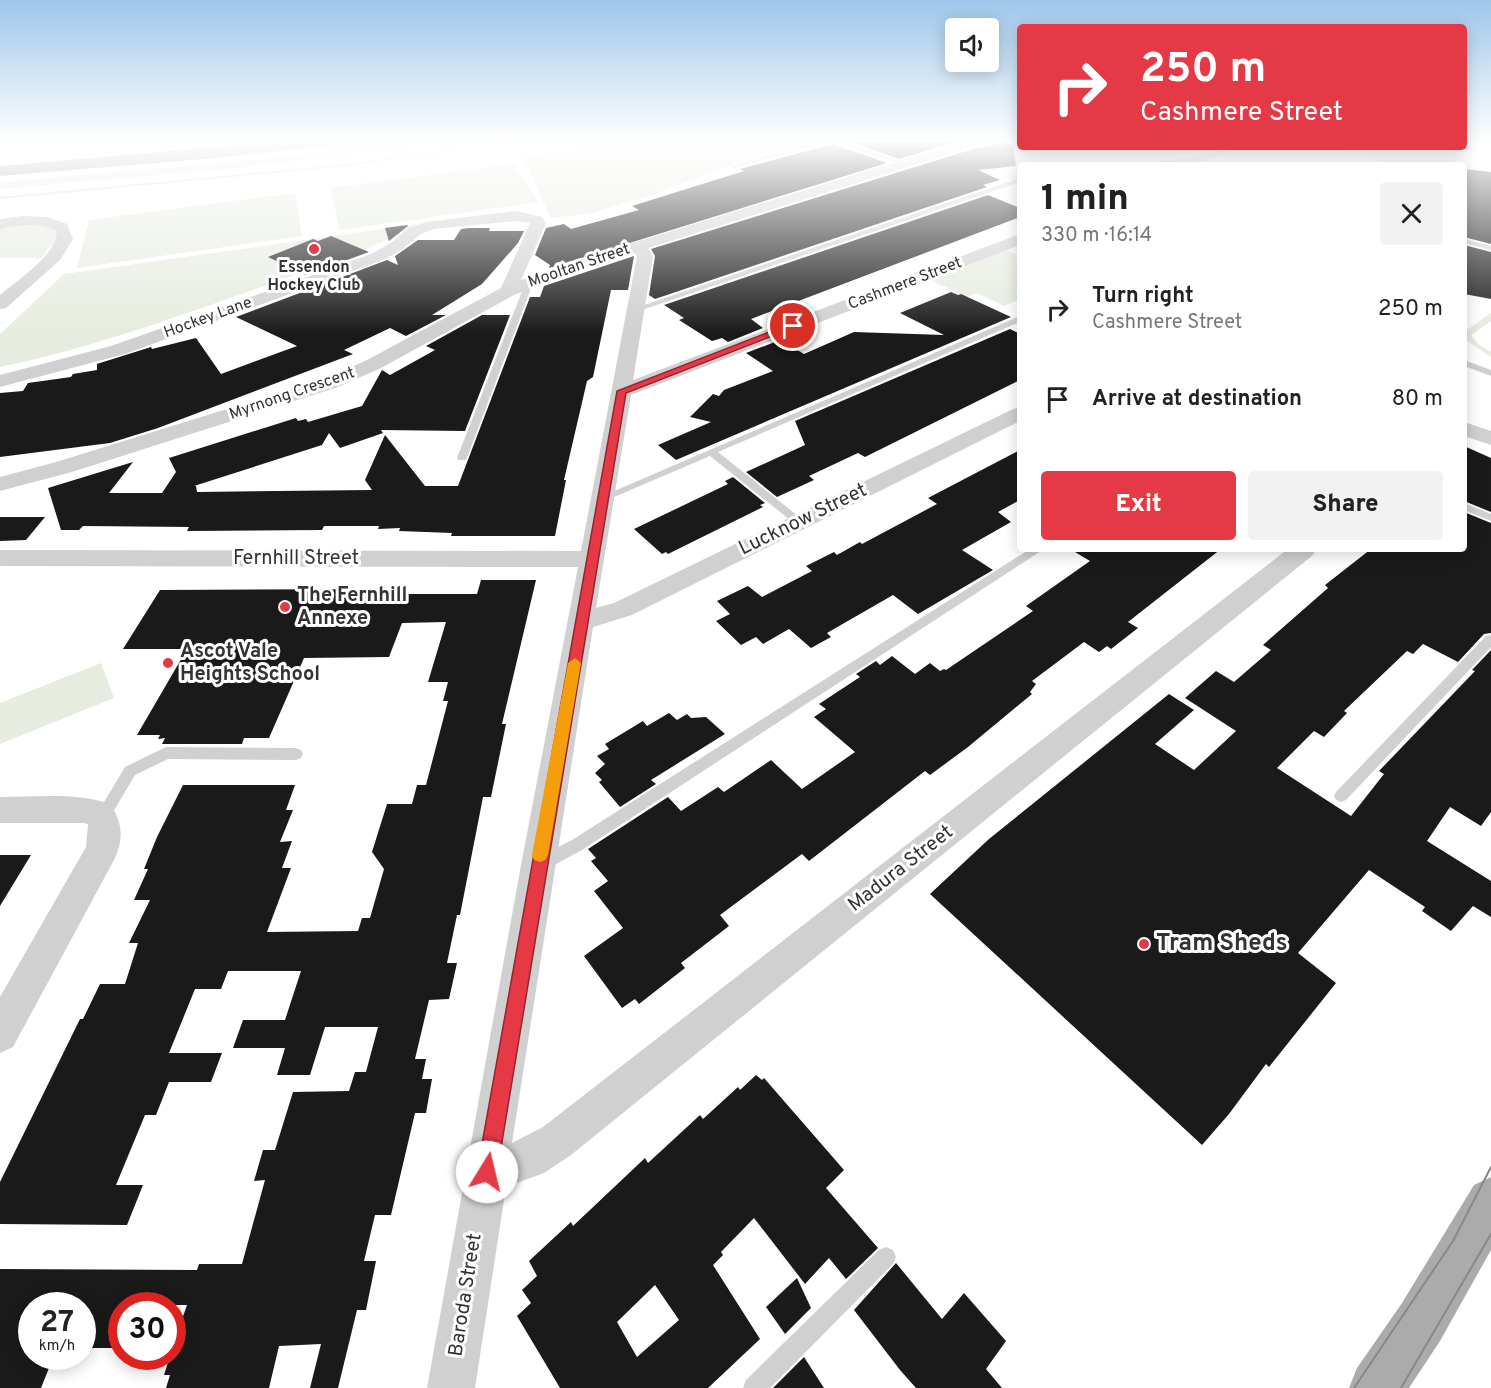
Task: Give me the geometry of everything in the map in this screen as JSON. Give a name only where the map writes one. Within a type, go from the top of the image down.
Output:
[{"type":"main road","points":[[1377,1388],[1421,1322],[1491,1203]]},
{"type":"street","name":"Mooltan Street","points":[[508,291],[638,246],[774,204]]},
{"type":"street","name":"Hockey Lane","points":[[0,381],[118,350],[343,270],[387,252],[415,231],[430,225],[522,216],[537,220],[508,291]]},
{"type":"street","points":[[0,224],[43,221],[62,227],[65,236],[62,248],[54,257],[0,304]]},
{"type":"street","name":"Cashmere Street","points":[[622,391],[1017,240]]},
{"type":"street","name":"Baroda Street","points":[[451,1388],[538,865],[645,256],[638,246]]},
{"type":"street","points":[[999,248],[1017,255]]},
{"type":"street","name":"Myrnong Crescent","points":[[0,484],[64,467],[331,383],[374,364],[508,291]]},
{"type":"street","name":"Lucknow Street","points":[[583,619],[613,613],[1017,414]]},
{"type":"street","points":[[1467,429],[1491,438]]},
{"type":"street","name":"Madura Street","points":[[487,1172],[529,1158],[557,1141],[1300,552]]},
{"type":"street","name":"Fernhill Street","points":[[0,558],[593,559]]},
{"type":"street","points":[[0,810],[84,810],[99,813],[107,834],[102,850],[0,1034]]},
{"type":"lane","points":[[636,309],[949,204]]},
{"type":"lane","points":[[1467,242],[1491,248]]},
{"type":"lane","points":[[462,458],[529,283]]},
{"type":"lane","points":[[603,498],[1017,315]]},
{"type":"lane","points":[[1467,364],[1491,373]]},
{"type":"lane","points":[[711,452],[799,522]]},
{"type":"lane","points":[[1467,507],[1491,518]]},
{"type":"lane","points":[[538,865],[577,845],[1033,552]]},
{"type":"lane","points":[[1341,796],[1491,639]]},
{"type":"lane","points":[[103,820],[130,771],[166,753],[296,754]]},
{"type":"lane","points":[[754,1388],[886,1257]]},
{"type":"shaded area","points":[[213,204],[297,204],[302,236],[77,268],[89,220]]},
{"type":"shaded area","points":[[334,204],[525,204],[340,230]]},
{"type":"shaded area","points":[[544,204],[622,204],[592,213],[551,218]]},
{"type":"shaded area","points":[[24,223],[51,227],[56,230],[55,245],[50,246],[42,258],[0,258],[0,226]]},
{"type":"shaded area","points":[[418,224],[345,257],[170,319],[103,341],[0,367],[0,334],[64,274]]},
{"type":"shaded area","points":[[999,247],[1017,255],[1017,300],[1004,306],[977,293],[967,297],[924,277]]},
{"type":"shaded area","points":[[1491,313],[1491,321],[1471,335],[1479,345],[1491,352],[1491,357],[1467,341],[1467,330]]},
{"type":"shaded area","points":[[101,663],[114,698],[0,744],[0,703]]},
{"type":"building","points":[[639,204],[756,204],[549,268],[550,265],[535,255],[546,228],[564,224],[571,229],[639,210],[632,206]]},
{"type":"building","points":[[797,204],[937,204],[655,299],[649,295],[655,256],[651,249]]},
{"type":"building","points":[[962,204],[1010,204],[1017,207],[1017,218],[751,319],[763,328],[728,342],[722,338],[712,341],[679,320],[684,318],[664,305]]},
{"type":"building","points":[[1467,204],[1491,204],[1491,244],[1467,238]]},
{"type":"building","points":[[408,226],[389,241],[385,228]]},
{"type":"building","points":[[490,228],[489,231],[524,231],[518,243],[482,284],[432,315],[446,315],[406,336],[390,328],[344,350],[353,354],[158,428],[110,443],[0,457],[0,393],[23,391],[28,383],[71,377],[73,374],[97,370],[97,364],[151,347],[152,349],[196,338],[221,374],[297,346],[236,317],[387,260],[398,265],[395,256],[418,240],[454,240],[461,229]]},
{"type":"building","points":[[331,236],[369,252],[306,275],[268,257],[313,239],[318,241]]},
{"type":"building","points":[[1467,246],[1491,252],[1491,299],[1467,295]]},
{"type":"building","points":[[634,256],[628,290],[611,290],[593,377],[587,381],[564,480],[566,480],[555,536],[451,536],[452,533],[399,531],[400,528],[378,529],[379,526],[324,526],[322,530],[187,531],[189,527],[83,526],[79,530],[61,530],[48,488],[133,462],[109,493],[162,493],[176,472],[169,458],[296,418],[298,421],[306,419],[308,422],[362,406],[382,370],[390,375],[435,350],[426,346],[482,315],[510,315],[465,431],[381,430],[383,433],[340,448],[329,433],[322,445],[194,486],[197,492],[372,490],[365,480],[385,435],[425,486],[458,486],[530,297],[540,297],[544,286]]},
{"type":"building","points":[[951,292],[961,294],[1011,317],[676,460],[658,445],[711,422],[690,417],[713,394],[719,396],[724,390],[773,371],[746,353],[780,340],[804,354],[854,332],[944,335],[900,313]]},
{"type":"building","points":[[1010,329],[1017,332],[1017,381],[865,457],[858,453],[809,476],[814,480],[777,497],[746,472],[805,445],[795,421]]},
{"type":"building","points":[[1467,447],[1491,458],[1491,512],[1467,502]]},
{"type":"building","points":[[1017,452],[1017,502],[998,512],[1011,522],[962,550],[993,570],[918,614],[893,595],[827,633],[831,637],[811,648],[789,629],[763,644],[756,637],[741,645],[716,621],[730,614],[717,601],[748,586],[762,597],[812,571],[806,566],[834,552],[837,555],[860,542],[862,544],[937,504],[928,498]]},
{"type":"building","points":[[733,477],[765,503],[760,505],[763,507],[668,554],[666,552],[662,554],[634,529],[728,484],[725,481]]},
{"type":"building","points":[[1467,513],[1491,523],[1491,633],[1484,634],[1458,662],[1423,644],[1413,654],[1407,651],[1344,711],[1347,713],[1324,737],[1314,731],[1277,768],[1351,816],[1384,774],[1379,771],[1475,671],[1472,670],[1491,650],[1491,812],[1481,826],[1450,807],[1427,841],[1491,881],[1491,917],[1473,906],[1451,931],[1422,911],[1425,907],[1369,870],[1298,953],[1336,983],[1269,1067],[1266,1064],[1229,1114],[1202,1145],[930,894],[989,839],[1169,694],[1194,710],[1155,744],[1194,770],[1236,731],[1185,698],[1216,671],[1234,682],[1271,650],[1263,645],[1328,588],[1325,585],[1367,552],[1467,552]]},
{"type":"building","points":[[0,517],[45,517],[26,540],[0,541]]},
{"type":"building","points":[[1075,552],[1217,552],[1128,622],[1138,628],[1111,649],[1107,646],[1099,652],[1084,642],[1032,681],[1036,684],[1030,692],[1032,694],[968,747],[930,775],[925,771],[809,861],[802,854],[720,915],[729,926],[681,963],[685,968],[639,1004],[635,999],[622,1008],[584,956],[623,928],[594,891],[608,881],[591,861],[596,858],[588,849],[668,797],[681,811],[718,787],[724,792],[771,760],[802,789],[855,752],[814,717],[826,709],[819,704],[860,677],[856,674],[876,661],[880,665],[892,656],[915,674],[930,663],[940,671],[946,670],[1033,611],[1026,606],[1090,561]]},
{"type":"building","points":[[481,580],[536,580],[502,724],[506,724],[491,797],[483,797],[460,915],[457,915],[447,963],[457,963],[449,999],[429,1000],[415,1059],[426,1059],[422,1079],[432,1079],[426,1113],[415,1113],[391,1215],[375,1215],[364,1261],[376,1261],[366,1310],[357,1310],[338,1388],[310,1388],[321,1344],[279,1346],[269,1388],[166,1388],[170,1375],[164,1375],[166,1370],[186,1370],[186,1292],[108,1292],[108,1348],[96,1348],[96,1292],[18,1292],[18,1370],[48,1370],[41,1388],[0,1388],[0,1269],[197,1270],[199,1264],[242,1264],[265,1180],[254,1181],[263,1150],[275,1150],[293,1092],[349,1091],[355,1072],[366,1072],[378,1027],[325,1027],[310,1075],[277,1075],[285,1048],[233,1048],[243,1020],[285,1020],[301,971],[228,971],[221,989],[195,989],[169,1053],[222,1053],[211,1082],[169,1082],[156,1115],[145,1115],[116,1185],[143,1185],[127,1225],[0,1224],[0,1182],[80,1019],[83,1019],[100,984],[125,984],[138,943],[129,943],[150,900],[134,900],[148,869],[144,869],[157,837],[183,785],[295,785],[286,810],[293,810],[280,842],[292,841],[282,868],[291,868],[267,932],[358,931],[362,918],[370,918],[384,869],[372,852],[387,804],[412,804],[417,785],[426,785],[448,701],[443,701],[448,682],[428,682],[446,622],[402,623],[389,657],[304,658],[269,738],[244,738],[242,744],[162,744],[165,738],[158,739],[160,735],[137,735],[187,649],[123,649],[160,590],[407,589],[406,594],[477,594]]},
{"type":"building","points":[[669,713],[677,720],[687,714],[691,718],[706,717],[725,734],[651,780],[656,784],[620,807],[599,782],[602,780],[595,773],[605,764],[597,756],[609,749],[605,744],[643,721],[647,726]]},
{"type":"building","points":[[0,855],[31,855],[0,906]]},
{"type":"building","points":[[756,1075],[762,1080],[764,1078],[844,1170],[826,1188],[878,1248],[846,1279],[829,1258],[805,1284],[754,1218],[721,1252],[723,1255],[713,1265],[760,1339],[708,1388],[560,1388],[517,1316],[531,1303],[522,1290],[537,1276],[529,1261],[571,1222],[573,1226],[645,1158],[648,1163],[700,1115],[703,1119],[738,1087],[740,1090]],"holes":[[[655,1285],[679,1320],[637,1357],[617,1322]]]},
{"type":"building","points":[[896,1263],[942,1319],[964,1293],[1006,1341],[986,1369],[1002,1388],[916,1388],[900,1370],[854,1310]]},
{"type":"building","points":[[797,1278],[811,1308],[785,1334],[766,1307]]},
{"type":"building","points":[[804,1357],[824,1388],[773,1388]]},
{"type":"tram line","points":[[1354,1388],[1453,1241],[1491,1167]]},
{"type":"tram line","points":[[1401,1388],[1491,1234]]},
{"type":"slow traffic","points":[[540,855],[575,663]]},
{"type":"place","name":"Essendon Hockey Club","points":[[314,249]]},
{"type":"place","name":"The Fernhill Annexe","points":[[285,607]]},
{"type":"place","name":"Ascot Vale Heights School","points":[[168,663]]},
{"type":"place","name":"Tram Sheds","points":[[1144,944]]},
{"type":"route","points":[[487,1172],[538,865],[622,391],[793,326]]}]
